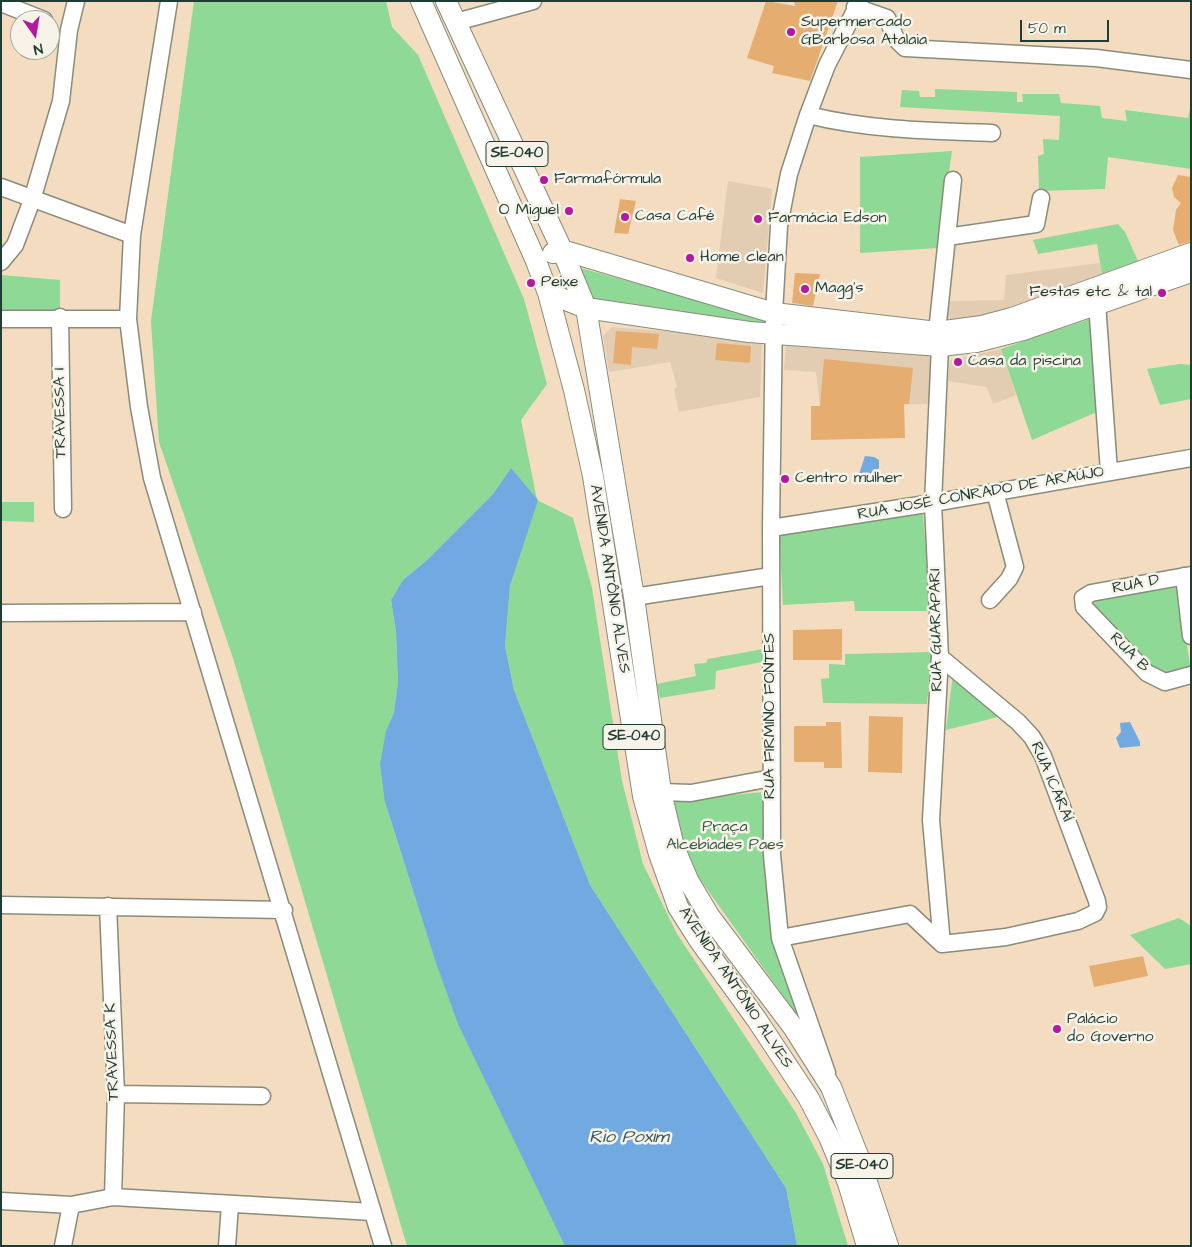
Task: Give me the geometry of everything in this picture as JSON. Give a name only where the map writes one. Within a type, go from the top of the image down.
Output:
[{"type":"main road","name":"AVENIDA ANTÔNIO ALVES","points":[[420,1],[538,265],[548,293],[574,390],[593,476],[643,796],[659,854],[678,907],[699,940],[757,1020],[808,1098],[829,1137],[848,1183],[868,1246]]},
{"type":"main road","name":"AVENIDA ANTÔNIO ALVES","points":[[446,1],[562,250],[586,308],[634,597],[661,792],[674,847],[688,880],[710,917],[793,1027],[831,1087]]},
{"type":"main road","points":[[538,265],[546,256],[562,250],[774,313],[938,339],[1012,318],[1191,253]]},
{"type":"main road","points":[[548,293],[586,308],[774,335],[938,339],[976,342],[1023,330],[1097,303],[1181,279],[1191,272]]},
{"type":"main road","name":"SE-040","points":[[831,1087],[859,1158],[888,1246]]},
{"type":"street","points":[[1,262],[15,245],[32,200],[62,101],[69,30],[76,1]]},
{"type":"street","points":[[169,1],[132,235],[128,319],[139,408],[152,478],[284,910],[383,1246]]},
{"type":"street","points":[[456,22],[533,1]]},
{"type":"street","points":[[1,3],[19,10]]},
{"type":"street","points":[[858,4],[887,18],[896,39],[905,48],[1096,58],[1191,70]]},
{"type":"street","name":"RUA FIRMINO FONTES","points":[[831,1087],[780,938],[772,855],[771,528],[774,313],[779,226],[789,174],[827,65],[858,4]]},
{"type":"street","points":[[60,27],[69,30]]},
{"type":"street","points":[[808,115],[878,128],[992,133]]},
{"type":"street","name":"RUA GUARAPARI","points":[[942,944],[931,820],[940,657],[933,503],[938,339],[953,180]]},
{"type":"street","points":[[1,187],[32,200],[132,235]]},
{"type":"street","points":[[947,237],[1036,224],[1041,198]]},
{"type":"street","points":[[1097,303],[1109,472]]},
{"type":"street","name":"TRAVESSA I","points":[[60,317],[63,509]]},
{"type":"street","points":[[1,318],[128,319]]},
{"type":"street","name":"RUA JOSÉ CONRADO DE ARAÚJO","points":[[771,528],[933,503],[1191,458]]},
{"type":"street","points":[[990,600],[1009,579],[1015,567],[994,492]]},
{"type":"street","points":[[1187,575],[1191,636]]},
{"type":"street","name":"RUA D","points":[[1083,598],[1091,593],[1187,575]]},
{"type":"street","points":[[634,597],[771,576]]},
{"type":"street","name":"RUA B","points":[[1083,598],[1084,607],[1147,673],[1165,682],[1191,675]]},
{"type":"street","points":[[1,614],[193,612]]},
{"type":"street","name":"RUA ICARAÍ","points":[[940,657],[1032,736],[1043,756],[1098,907],[1095,913],[1078,921],[1006,937],[942,944]]},
{"type":"street","points":[[661,792],[691,793],[772,778]]},
{"type":"street","points":[[780,938],[910,914],[937,904]]},
{"type":"street","points":[[1,905],[284,910]]},
{"type":"street","name":"TRAVESSA K","points":[[108,906],[116,1094],[113,1197]]},
{"type":"street","points":[[910,914],[942,944]]},
{"type":"street","points":[[116,1094],[262,1096]]},
{"type":"street","points":[[1,1201],[71,1205],[113,1197],[230,1206],[373,1212]]},
{"type":"street","points":[[64,1246],[71,1205]]},
{"type":"street","points":[[227,1246],[230,1206]]},
{"type":"shaded area","points":[[728,181],[772,189],[763,293],[716,278]]},
{"type":"shaded area","points":[[1100,263],[1102,274],[1008,310],[947,324],[950,301],[1004,300],[1006,275]]},
{"type":"shaded area","points":[[612,327],[762,339],[760,397],[679,412],[674,389],[677,387],[670,362],[609,372],[603,336]]},
{"type":"shaded area","points":[[786,346],[935,356],[931,404],[820,406],[816,372],[784,370]]},
{"type":"shaded area","points":[[1001,349],[1016,395],[993,404],[987,387],[948,381],[950,360]]},
{"type":"green space","points":[[194,1],[386,1],[392,27],[418,55],[524,299],[547,384],[521,420],[537,500],[511,468],[493,494],[426,561],[403,580],[391,600],[396,632],[398,682],[394,712],[386,731],[385,802],[434,957],[565,1246],[407,1246],[233,658],[159,442],[151,321]]},
{"type":"green space","points":[[935,89],[1017,92],[1017,102],[1023,102],[1022,94],[1059,94],[1061,103],[1100,106],[1102,118],[1127,121],[1125,110],[1188,118],[1191,102],[1191,169],[1108,157],[1105,189],[1039,191],[1038,156],[1044,154],[1043,139],[1059,140],[1060,116],[900,107],[902,90],[919,91],[920,97],[935,97]]},
{"type":"green space","points":[[952,151],[938,248],[860,253],[860,157]]},
{"type":"green space","points":[[1118,224],[1125,232],[1138,261],[1102,274],[1097,244],[1038,254],[1033,240]]},
{"type":"green space","points":[[580,268],[770,320],[769,329],[593,302]]},
{"type":"green space","points":[[1,275],[60,280],[60,313],[1,312]]},
{"type":"green space","points":[[1093,318],[1099,411],[1032,440],[1001,349]]},
{"type":"green space","points":[[1180,364],[1191,365],[1191,399],[1160,405],[1147,369]]},
{"type":"green space","points":[[537,500],[573,518],[592,588],[622,781],[643,864],[677,934],[796,1113],[823,1164],[848,1246],[797,1246],[786,1188],[590,885],[514,690],[505,646],[510,586]]},
{"type":"green space","points":[[1,502],[34,502],[34,522],[1,521]]},
{"type":"green space","points":[[923,514],[931,611],[855,611],[854,601],[783,605],[779,533]]},
{"type":"green space","points":[[1178,587],[1191,671],[1161,682],[1089,600]]},
{"type":"green space","points":[[763,649],[762,662],[716,671],[715,689],[660,698],[657,684],[696,676],[694,664],[706,663],[708,659]]},
{"type":"green space","points":[[932,652],[927,704],[823,703],[821,679],[829,678],[829,664],[845,665],[845,654]]},
{"type":"green space","points":[[953,674],[1002,716],[946,730]]},
{"type":"green space","name":"Praça Alcebíades Paes","points":[[764,792],[768,880],[814,1039],[697,875],[682,840],[672,801]]},
{"type":"green space","points":[[1179,918],[1191,926],[1191,964],[1165,969],[1130,935]]},
{"type":"water","points":[[865,456],[874,457],[879,460],[879,468],[874,475],[860,477],[859,474]]},
{"type":"water","name":"Rio Poxim","points":[[511,468],[538,500],[510,586],[505,646],[514,690],[590,885],[786,1188],[797,1246],[565,1246],[458,1024],[434,957],[385,802],[380,764],[386,731],[394,712],[398,682],[396,632],[391,600],[403,580],[426,561],[493,494]]},
{"type":"water","points":[[1130,722],[1140,742],[1140,746],[1120,748],[1116,738],[1121,732],[1120,723]]},
{"type":"building","name":"Supermercado GBarbosa Atalaia","points":[[766,1],[795,6],[794,1],[838,1],[810,81],[772,73],[774,66],[747,58]]},
{"type":"building","points":[[1178,175],[1191,177],[1191,241],[1179,245],[1173,230],[1176,210],[1181,203],[1174,197],[1172,188]]},
{"type":"building","name":"Casa Café","points":[[620,199],[636,201],[628,234],[614,233]]},
{"type":"building","name":"Magg's","points":[[795,273],[820,274],[813,306],[792,303]]},
{"type":"building","points":[[616,331],[659,334],[657,349],[632,347],[631,365],[613,363]]},
{"type":"building","points":[[717,343],[751,346],[750,363],[715,360]]},
{"type":"building","points":[[824,359],[913,368],[909,404],[904,404],[905,438],[811,440],[811,406],[820,406]]},
{"type":"building","points":[[842,629],[842,660],[793,660],[793,630]]},
{"type":"building","points":[[869,716],[903,717],[902,773],[868,772]]},
{"type":"building","points":[[826,722],[841,722],[842,768],[824,768],[824,762],[794,762],[794,726],[826,726]]},
{"type":"building","points":[[1143,956],[1148,976],[1094,987],[1089,966]]},
{"type":"place","name":"Supermercado GBarbosa Atalaia","points":[[791,32]]},
{"type":"place","name":"Farmafórmula","points":[[544,180]]},
{"type":"place","name":"O Miguel","points":[[569,211]]},
{"type":"place","name":"Casa Café","points":[[625,217]]},
{"type":"place","name":"Farmácia Edson","points":[[758,219]]},
{"type":"place","name":"Home clean","points":[[690,258]]},
{"type":"place","name":"Peixe","points":[[531,283]]},
{"type":"place","name":"Magg's","points":[[805,289]]},
{"type":"place","name":"Festas etc & tal","points":[[1162,293]]},
{"type":"place","name":"Casa da piscina","points":[[958,362]]},
{"type":"place","name":"Centro mulher","points":[[785,479]]},
{"type":"place","name":"Palácio do Governo","points":[[1057,1029]]}]
